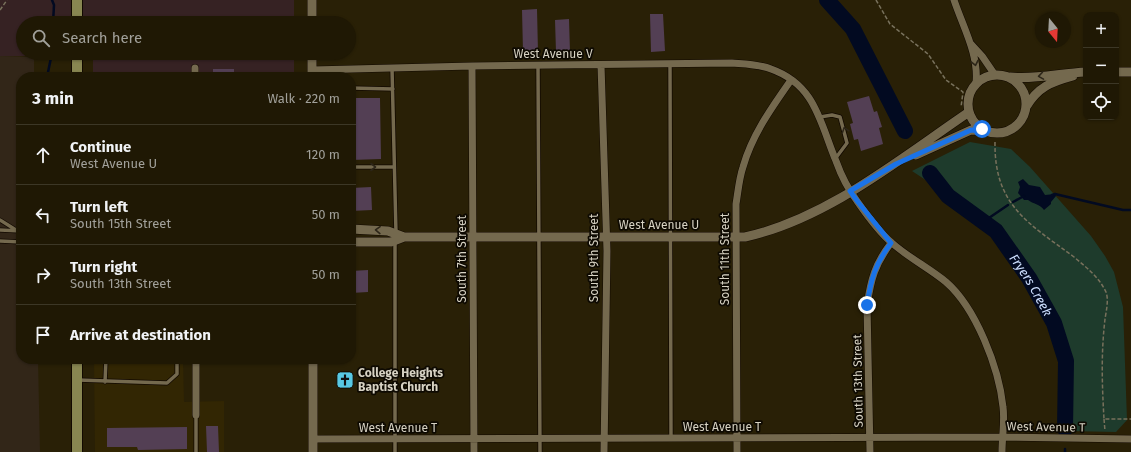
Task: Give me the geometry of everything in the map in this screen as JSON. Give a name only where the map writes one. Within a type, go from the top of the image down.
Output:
[{"type":"main road","points":[[77,0],[77,16]]},
{"type":"main road","points":[[77,60],[77,72]]},
{"type":"main road","points":[[77,364],[77,452]]},
{"type":"street","points":[[312,0],[312,16]]},
{"type":"street","points":[[954,0],[970,44],[977,74],[976,83],[969,97],[965,110],[978,126],[987,131],[1002,133],[1016,127],[1025,115],[1026,107],[1024,92],[1020,86],[1008,77]]},
{"type":"street","points":[[970,44],[982,56],[995,74]]},
{"type":"street","points":[[312,60],[312,72]]},
{"type":"street","name":"West Avenue V","points":[[346,72],[392,68],[472,66],[732,63],[757,65],[771,69],[791,80],[813,102],[835,159],[850,191],[858,202],[891,243],[946,282],[960,297],[971,314],[993,361],[1000,382],[1003,409],[1002,452]]},
{"type":"street","name":"South 9th Street","points":[[601,65],[606,237],[604,452]]},
{"type":"street","name":"South 7th Street","points":[[472,66],[474,452]]},
{"type":"street","points":[[1119,72],[1131,72]]},
{"type":"street","points":[[976,83],[995,74],[1024,79],[1062,73],[1083,73]]},
{"type":"street","points":[[1026,107],[1034,95],[1050,84],[1083,74]]},
{"type":"street","name":"South 11th Street","points":[[737,452],[736,204],[743,167],[762,123],[791,80]]},
{"type":"street","name":"West Avenue U","points":[[896,164],[965,110]]},
{"type":"street","name":"West Avenue U","points":[[356,229],[388,231],[398,237],[736,237],[768,232],[790,223],[850,191],[896,164],[971,130],[987,131]]},
{"type":"street","name":"West Avenue U","points":[[356,242],[391,242],[398,237]]},
{"type":"street","name":"South 13th Street","points":[[870,452],[867,305],[871,281],[879,259],[891,243]]},
{"type":"street","points":[[196,364],[196,415]]},
{"type":"street","points":[[313,364],[313,452]]},
{"type":"street","name":"West Avenue T","points":[[313,439],[603,437],[870,439],[1002,437],[1131,439]]},
{"type":"lane","points":[[670,64],[671,438]]},
{"type":"lane","points":[[538,65],[540,452]]},
{"type":"lane","points":[[392,68],[394,167],[398,237],[395,452]]},
{"type":"lane","points":[[356,88],[393,89]]},
{"type":"lane","points":[[820,117],[832,115],[840,117],[847,143],[835,159]]},
{"type":"lane","points":[[356,167],[394,167]]},
{"type":"lane","points":[[0,220],[16,228]]},
{"type":"lane","points":[[0,230],[16,230]]},
{"type":"lane","points":[[0,241],[16,242]]},
{"type":"lane","points":[[105,382],[106,364]]},
{"type":"lane","points":[[77,380],[167,383],[177,374],[177,364]]},
{"type":"lane","points":[[196,415],[196,452]]},
{"type":"path","points":[[0,10],[7,0]]},
{"type":"path","points":[[876,0],[890,24],[928,54],[946,80],[963,92],[965,110]]},
{"type":"path","points":[[995,142],[994,162],[999,182],[1010,203],[1022,218],[1088,268],[1100,281],[1107,295],[1102,346],[1106,439]]},
{"type":"path","points":[[1104,419],[1131,419]]},
{"type":"shaded area","points":[[0,0],[294,0],[294,16],[16,16],[16,56],[0,56]]},
{"type":"shaded area","points":[[0,56],[16,56],[16,60],[34,60],[34,72],[16,72],[16,364],[38,364],[40,452],[0,452]]},
{"type":"shaded area","points":[[93,60],[294,60],[294,72],[93,72]]},
{"type":"shaded area","points":[[94,364],[183,364],[184,402],[224,401],[224,452],[95,452]]},
{"type":"green space","points":[[970,142],[1011,149],[1030,167],[1091,236],[1114,272],[1123,307],[1127,420],[1116,432],[1068,431],[1068,359],[1058,320],[1046,298],[998,230],[977,214],[912,171]]},
{"type":"water","points":[[1023,179],[1029,185],[1040,187],[1045,195],[1055,194],[1056,196],[1051,204],[1044,210],[1041,206],[1028,200],[1024,200],[1018,193],[1020,187],[1018,182]]},
{"type":"building","points":[[537,9],[538,52],[523,52],[522,10]]},
{"type":"building","points":[[650,14],[663,14],[665,51],[651,52]]},
{"type":"building","points":[[569,19],[570,52],[556,52],[555,20]]},
{"type":"building","points":[[213,69],[234,69],[234,72],[213,72]]},
{"type":"building","points":[[869,96],[874,112],[877,111],[882,127],[879,128],[883,144],[861,151],[858,139],[854,140],[850,124],[853,123],[847,102]]},
{"type":"building","points":[[356,98],[380,98],[381,159],[356,160]]},
{"type":"building","points":[[371,187],[372,210],[356,211],[356,188]]},
{"type":"building","points":[[368,270],[368,292],[356,293],[356,271]]},
{"type":"building","points":[[206,426],[218,426],[219,452],[207,452]]},
{"type":"building","points":[[187,427],[187,449],[138,450],[137,447],[107,447],[107,428]]},
{"type":"waterway","points":[[52,0],[54,5],[53,16]]},
{"type":"waterway","name":"Fryers Creek","points":[[827,0],[853,29],[905,131]]},
{"type":"waterway","points":[[48,72],[51,60]]},
{"type":"waterway","name":"Fryers Creek","points":[[930,173],[948,196],[996,231],[1029,278],[1054,323],[1066,361],[1065,429]]},
{"type":"waterway","points":[[1052,195],[1055,194],[1123,210],[1131,210]]},
{"type":"waterway","points":[[1013,202],[1024,196]]},
{"type":"waterway","points":[[983,222],[1008,205]]},
{"type":"place","name":"College Heights Baptist Church","points":[[345,380]]},
{"type":"route","points":[[867,305],[871,281],[879,259],[891,243],[850,191],[896,164],[971,130],[987,131],[982,129]]}]
